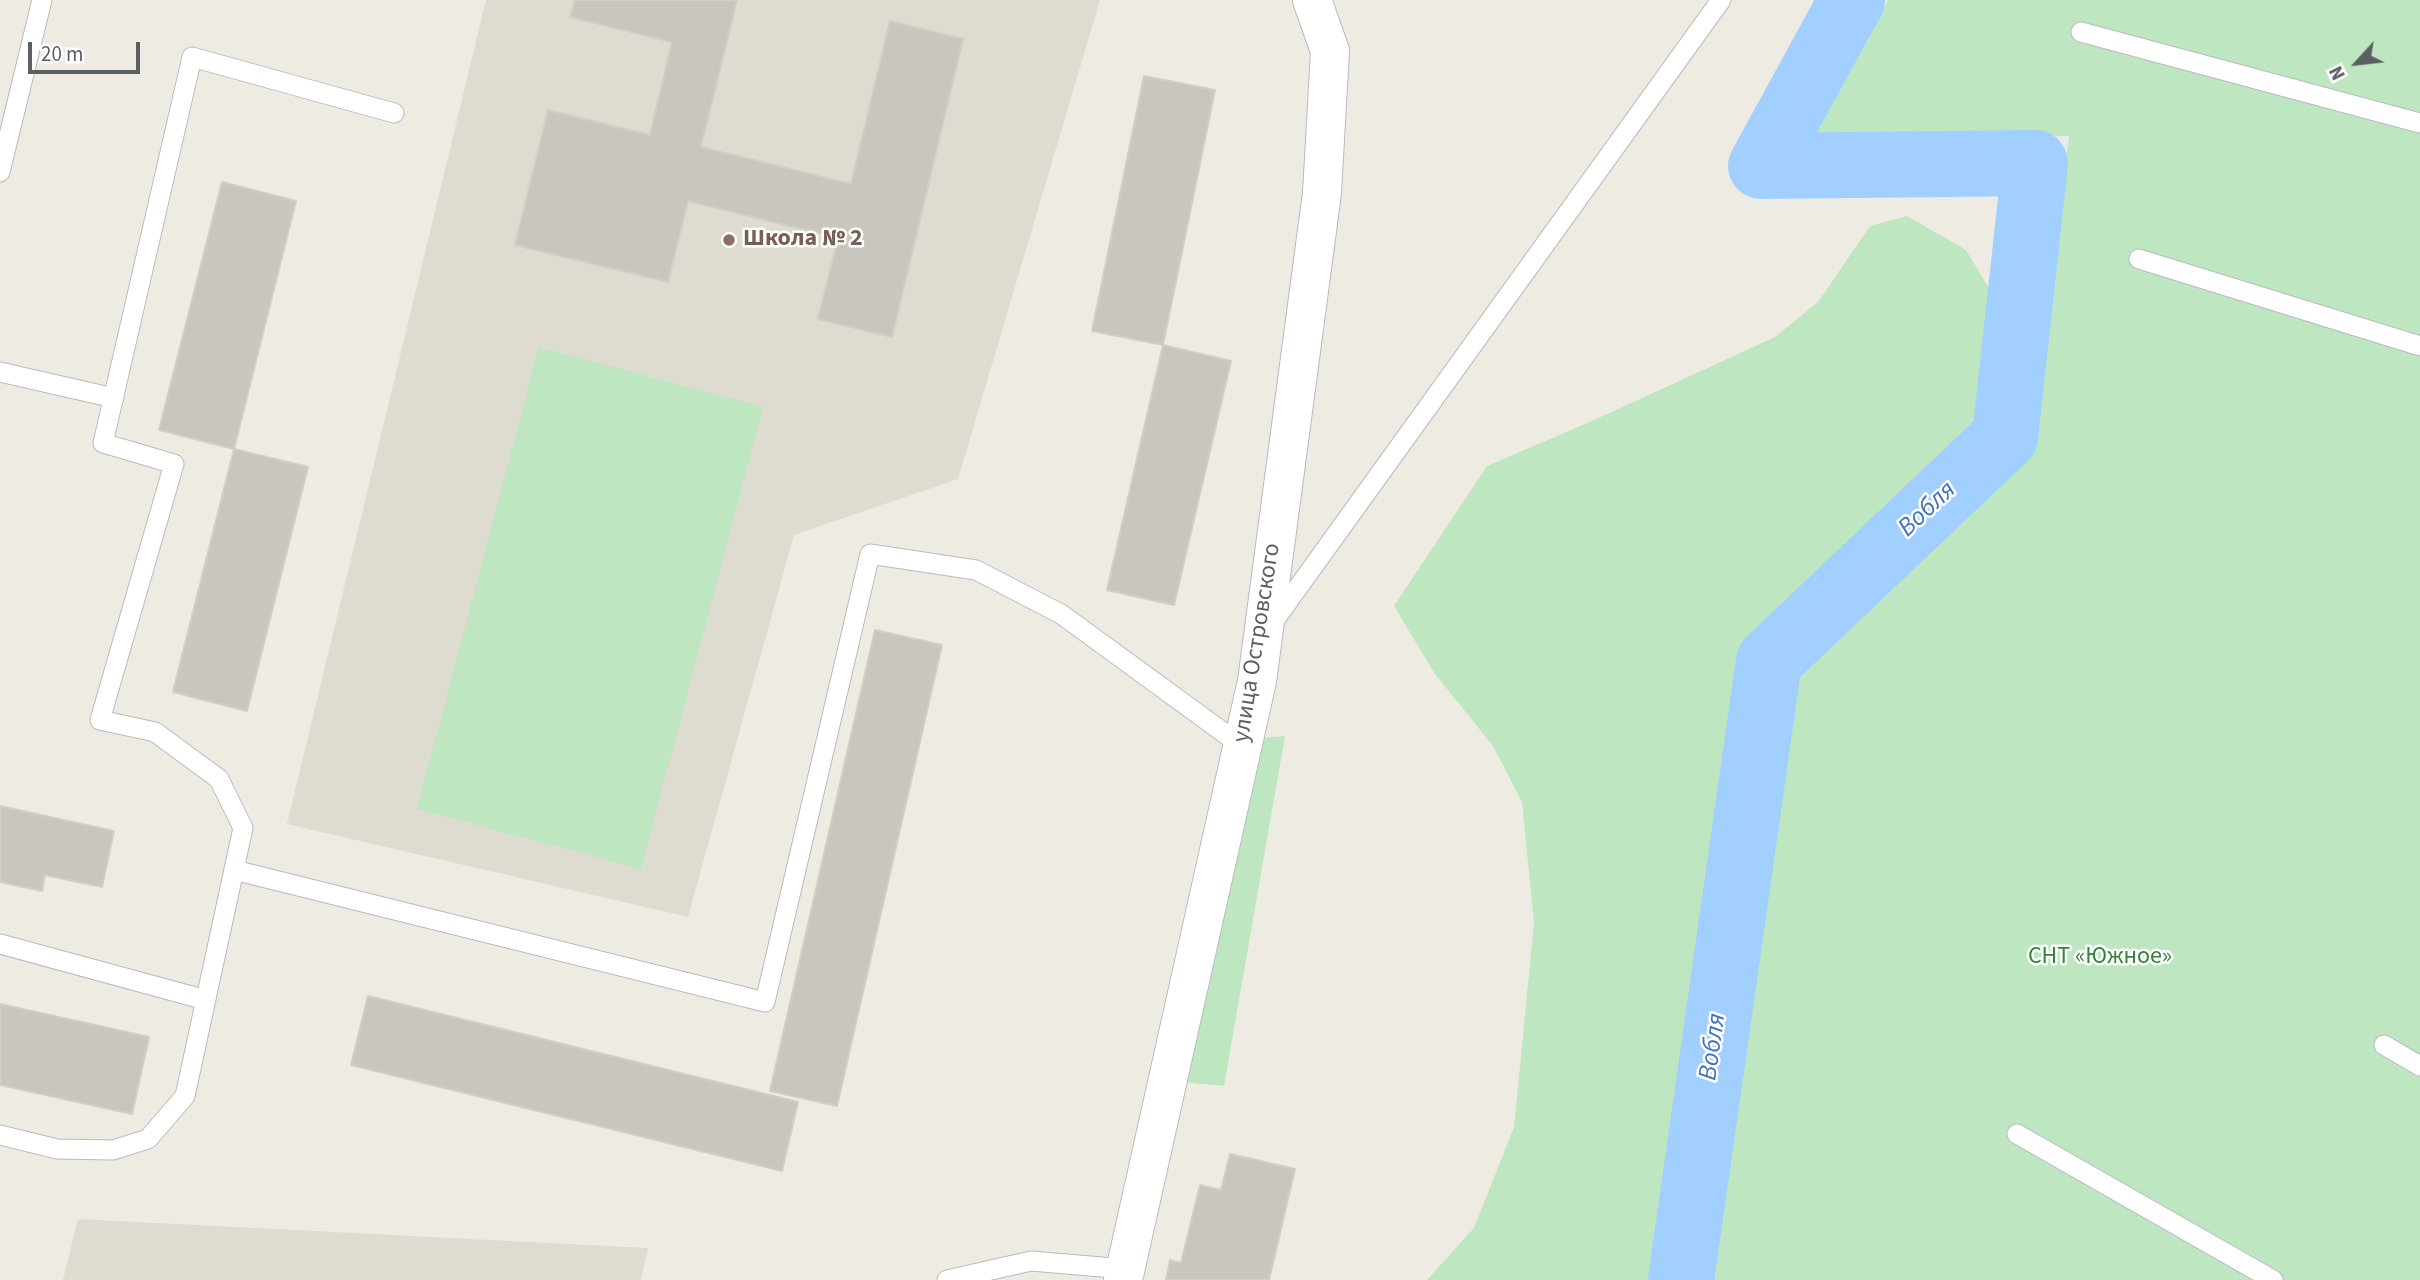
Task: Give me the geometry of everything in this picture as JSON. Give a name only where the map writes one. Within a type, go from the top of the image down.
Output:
[{"type":"street","name":"улица Островского","points":[[1124,1275],[1257,681],[1322,193],[1330,51],[1312,0]]},
{"type":"lane","points":[[0,172],[42,0]]},
{"type":"lane","points":[[1262,637],[1721,0]]},
{"type":"lane","points":[[2081,32],[2420,123]]},
{"type":"lane","points":[[0,1135],[57,1149],[113,1150],[148,1139],[185,1096],[243,828],[219,779],[155,732],[100,720],[174,464],[103,443],[192,57],[394,113]]},
{"type":"lane","points":[[2139,259],[2420,346]]},
{"type":"lane","points":[[0,372],[114,398]]},
{"type":"lane","points":[[234,870],[765,1002],[870,554],[976,570],[1061,614],[1242,746]]},
{"type":"lane","points":[[0,944],[206,1000]]},
{"type":"lane","points":[[2384,1045],[2420,1066]]},
{"type":"lane","points":[[2017,1133],[2273,1280]]},
{"type":"lane","points":[[947,1280],[1031,1261],[1124,1275]]},
{"type":"shaded area","name":"Школа № 2","points":[[486,0],[1100,0],[958,479],[794,535],[688,917],[287,824]]},
{"type":"shaded area","points":[[78,1219],[648,1248],[641,1280],[63,1280]]},
{"type":"green space","name":"СНТ «Южное»","points":[[1888,0],[2420,0],[2420,1280],[1427,1280],[1474,1228],[1514,1127],[1534,923],[1522,802],[1493,746],[1435,674],[1394,606],[1487,466],[1775,337],[1818,302],[1870,226],[1907,216],[1966,250],[2041,375],[2069,136],[1813,139]]},
{"type":"green space","points":[[539,347],[763,407],[641,869],[417,809]]},
{"type":"green space","points":[[1285,736],[1224,1086],[1180,1082],[1257,738]]},
{"type":"building","points":[[575,0],[737,0],[701,147],[851,184],[890,21],[963,39],[892,337],[818,319],[838,238],[688,201],[668,282],[515,245],[548,110],[650,135],[672,42],[570,17]]},
{"type":"building","points":[[1144,76],[1215,90],[1163,345],[1092,331]]},
{"type":"building","points":[[222,182],[296,201],[234,449],[159,430]]},
{"type":"building","points":[[1163,345],[1231,361],[1174,605],[1107,590]]},
{"type":"building","points":[[234,449],[308,467],[247,711],[173,692]]},
{"type":"building","points":[[875,630],[942,645],[837,1106],[770,1091]]},
{"type":"building","points":[[0,806],[114,831],[102,887],[45,875],[42,891],[0,882]]},
{"type":"building","points":[[368,996],[798,1102],[782,1171],[351,1065]]},
{"type":"building","points":[[0,1004],[149,1037],[132,1114],[0,1085]]},
{"type":"building","points":[[1230,1154],[1295,1169],[1269,1280],[1166,1280],[1170,1260],[1181,1263],[1200,1185],[1221,1190]]},
{"type":"waterway","name":"Вобля","points":[[1681,1280],[1769,661],[2005,437],[2035,163],[1761,166],[1852,0]]},
{"type":"place","name":"Школа № 2","points":[[729,240]]}]
